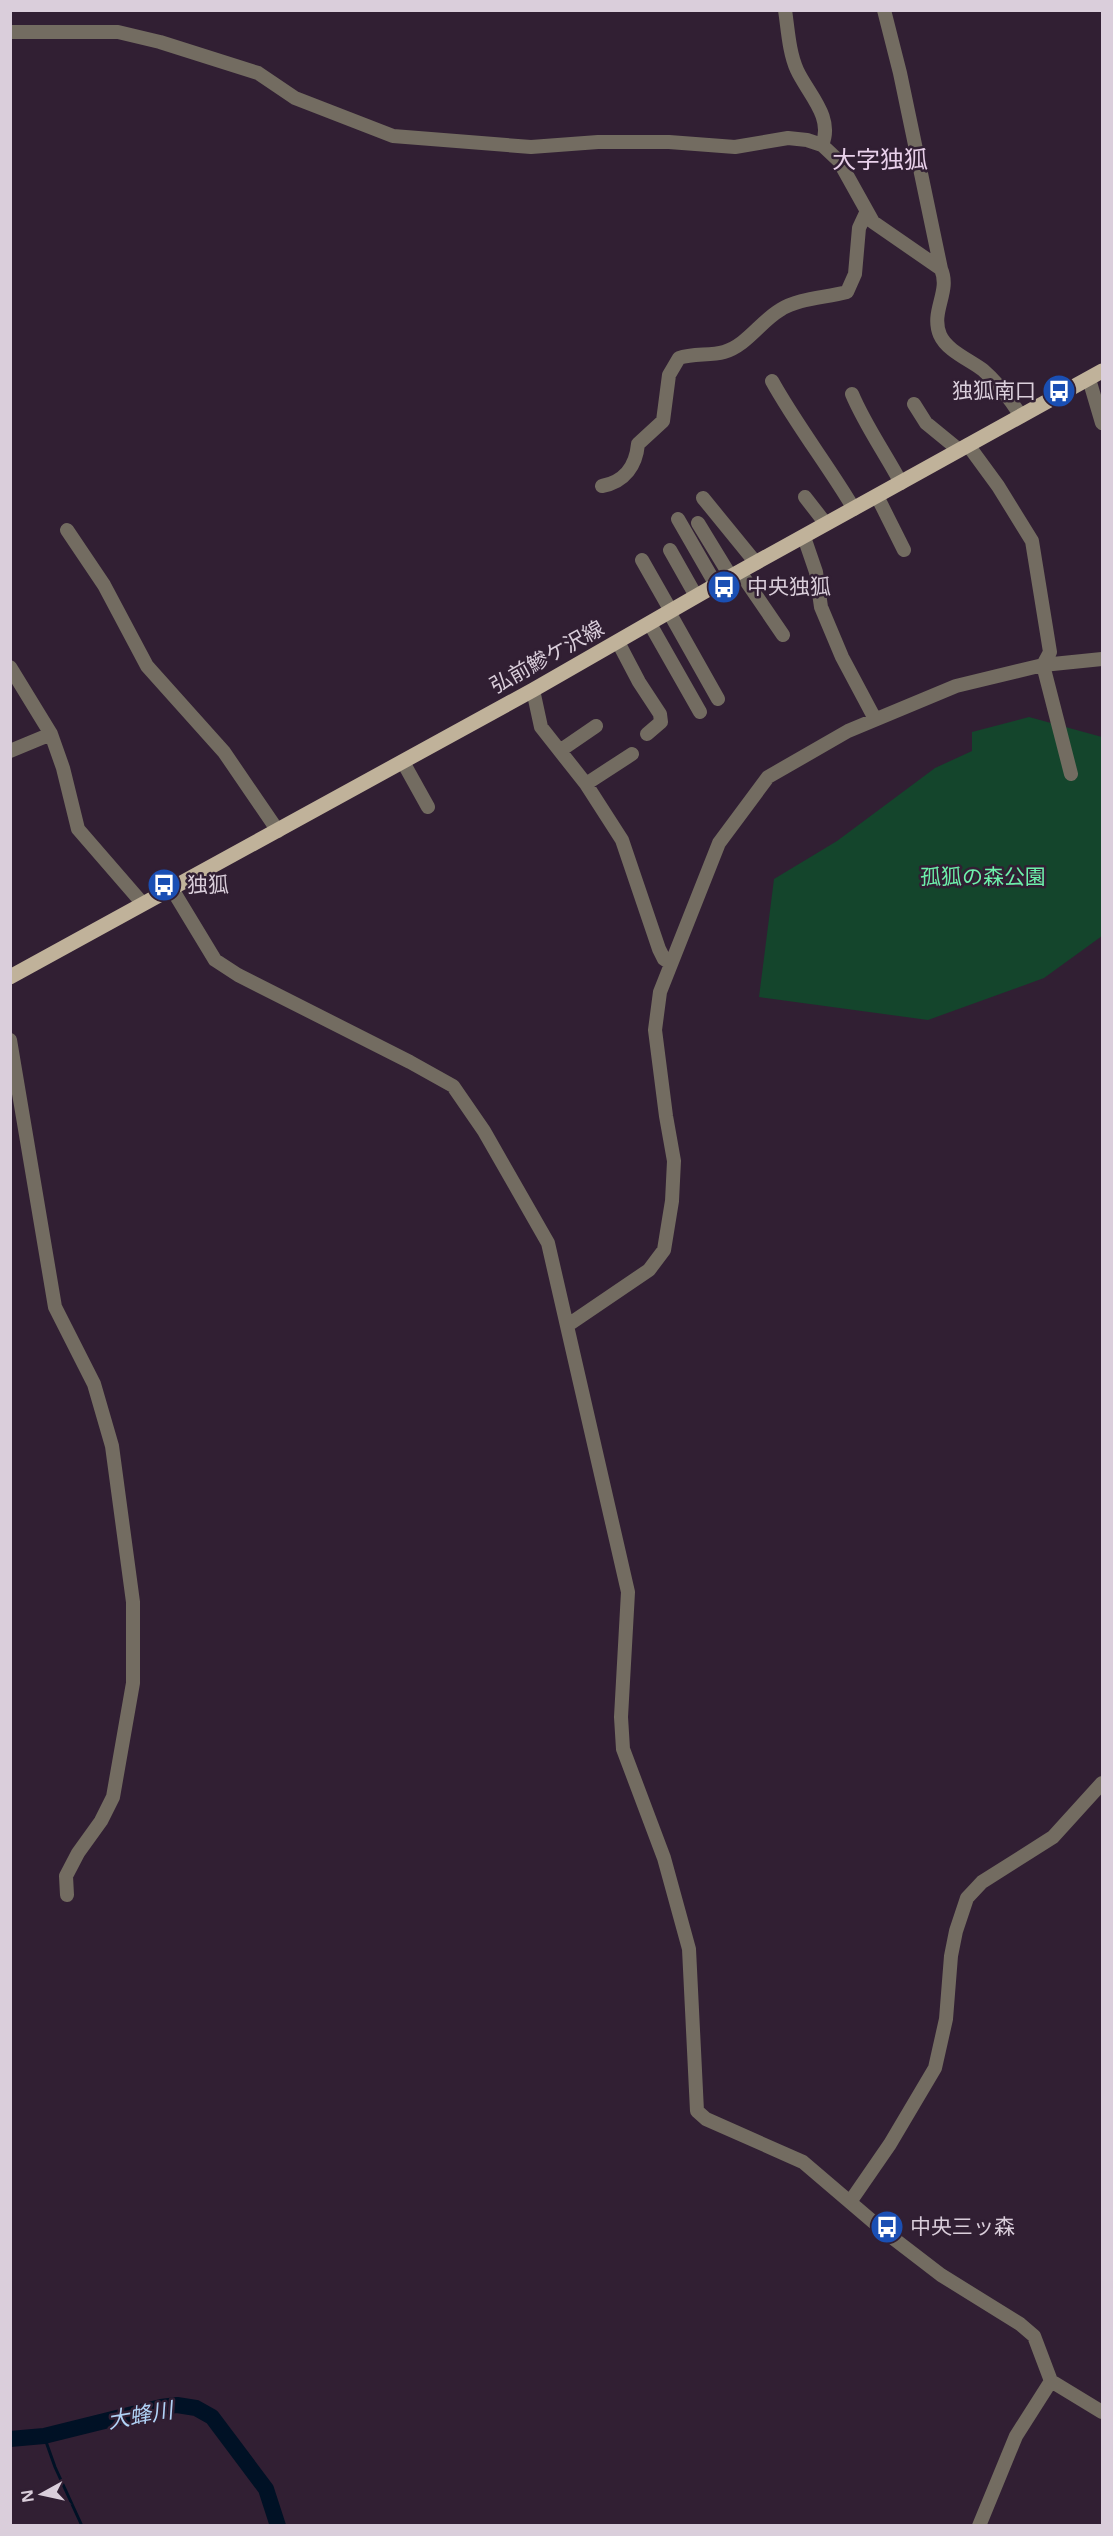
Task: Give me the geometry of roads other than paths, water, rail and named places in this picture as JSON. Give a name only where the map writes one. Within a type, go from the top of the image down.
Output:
[{"type":"main road","name":"弘前鰺ケ沢線","points":[[10,976],[403,762],[696,596],[1096,375]]},
{"type":"street","points":[[785,10],[792,55],[797,70],[819,106],[825,123],[825,138],[822,146]]},
{"type":"street","points":[[884,10],[900,73],[941,268],[946,280],[937,325],[941,338],[983,370],[1003,390],[1021,416]]},
{"type":"street","points":[[10,32],[118,32],[160,42],[258,73],[295,98],[393,136],[531,147],[598,142],[669,142],[735,147],[788,138],[807,140],[822,146],[839,161],[858,192],[866,213],[881,230],[941,268]]},
{"type":"street","points":[[603,486],[625,475],[632,468],[637,457],[638,444],[663,421],[669,375],[679,358],[689,354],[724,352],[744,341],[764,320],[791,304],[847,292],[855,274],[859,228],[866,213]]},
{"type":"street","points":[[1096,375],[1102,423]]},
{"type":"street","points":[[772,381],[854,509]]},
{"type":"street","points":[[852,394],[862,418],[880,443],[901,483]]},
{"type":"street","points":[[914,404],[926,423],[964,448],[998,486],[1032,541],[1050,652],[1043,665],[1071,774]]},
{"type":"street","points":[[877,496],[904,550]]},
{"type":"street","points":[[805,497],[826,524]]},
{"type":"street","points":[[703,498],[756,563]]},
{"type":"street","points":[[678,519],[716,585]]},
{"type":"street","points":[[698,523],[783,635]]},
{"type":"street","points":[[67,530],[104,585],[147,666],[224,752],[278,831]]},
{"type":"street","points":[[804,537],[816,572],[821,607],[842,657],[875,719]]},
{"type":"street","points":[[670,550],[696,596]]},
{"type":"street","points":[[642,560],[718,699]]},
{"type":"street","points":[[650,624],[700,712]]},
{"type":"street","points":[[618,642],[639,682],[660,714],[661,722],[647,734]]},
{"type":"street","points":[[568,1325],[649,1270],[664,1250],[672,1201],[675,1161],[666,1116],[655,1030],[660,992],[719,843],[768,777],[805,754],[875,719],[916,705],[956,686],[1043,665],[1102,659]]},
{"type":"street","points":[[10,667],[51,734],[63,768],[78,829],[143,904]]},
{"type":"street","points":[[533,690],[541,727],[586,784],[622,840],[659,949],[664,959],[670,963]]},
{"type":"street","points":[[561,750],[596,726]]},
{"type":"street","points":[[10,751],[51,734]]},
{"type":"street","points":[[586,784],[632,754]]},
{"type":"street","points":[[403,762],[428,807]]},
{"type":"street","points":[[172,889],[215,960],[238,975],[453,1086],[484,1131],[548,1243],[628,1592],[621,1717],[623,1749],[664,1858],[689,1949],[697,2111],[706,2119],[803,2162],[941,2275],[1020,2324],[1034,2336],[1051,2381],[1102,2412]]},
{"type":"street","points":[[10,1040],[28,1157],[46,1239],[55,1307],[94,1384],[112,1446],[133,1602],[133,1683],[113,1797],[66,1876],[67,1895]]},
{"type":"street","points":[[850,2202],[890,2144],[935,2068],[946,2019],[951,1956],[956,1931],[967,1898],[982,1882],[1053,1838],[1102,1783]]},
{"type":"street","points":[[979,2526],[1016,2436],[1051,2381]]},
{"type":"waterway","name":"大蜂川","points":[[10,2439],[44,2436],[161,2407],[177,2405],[196,2408],[212,2417],[266,2489],[278,2526]]},
{"type":"waterway","points":[[44,2436],[55,2467],[82,2526]]},
{"type":"place","name":"独狐南口","points":[[1059,391]]},
{"type":"place","name":"中央独狐","points":[[724,587]]},
{"type":"place","name":"独狐","points":[[164,885]]},
{"type":"place","name":"中央三ッ森","points":[[887,2227]]},
{"type":"district","name":"大字独狐","points":[[880,160]]},
{"type":"park label","name":"孤狐の森公園","points":[[983,877]]}]
